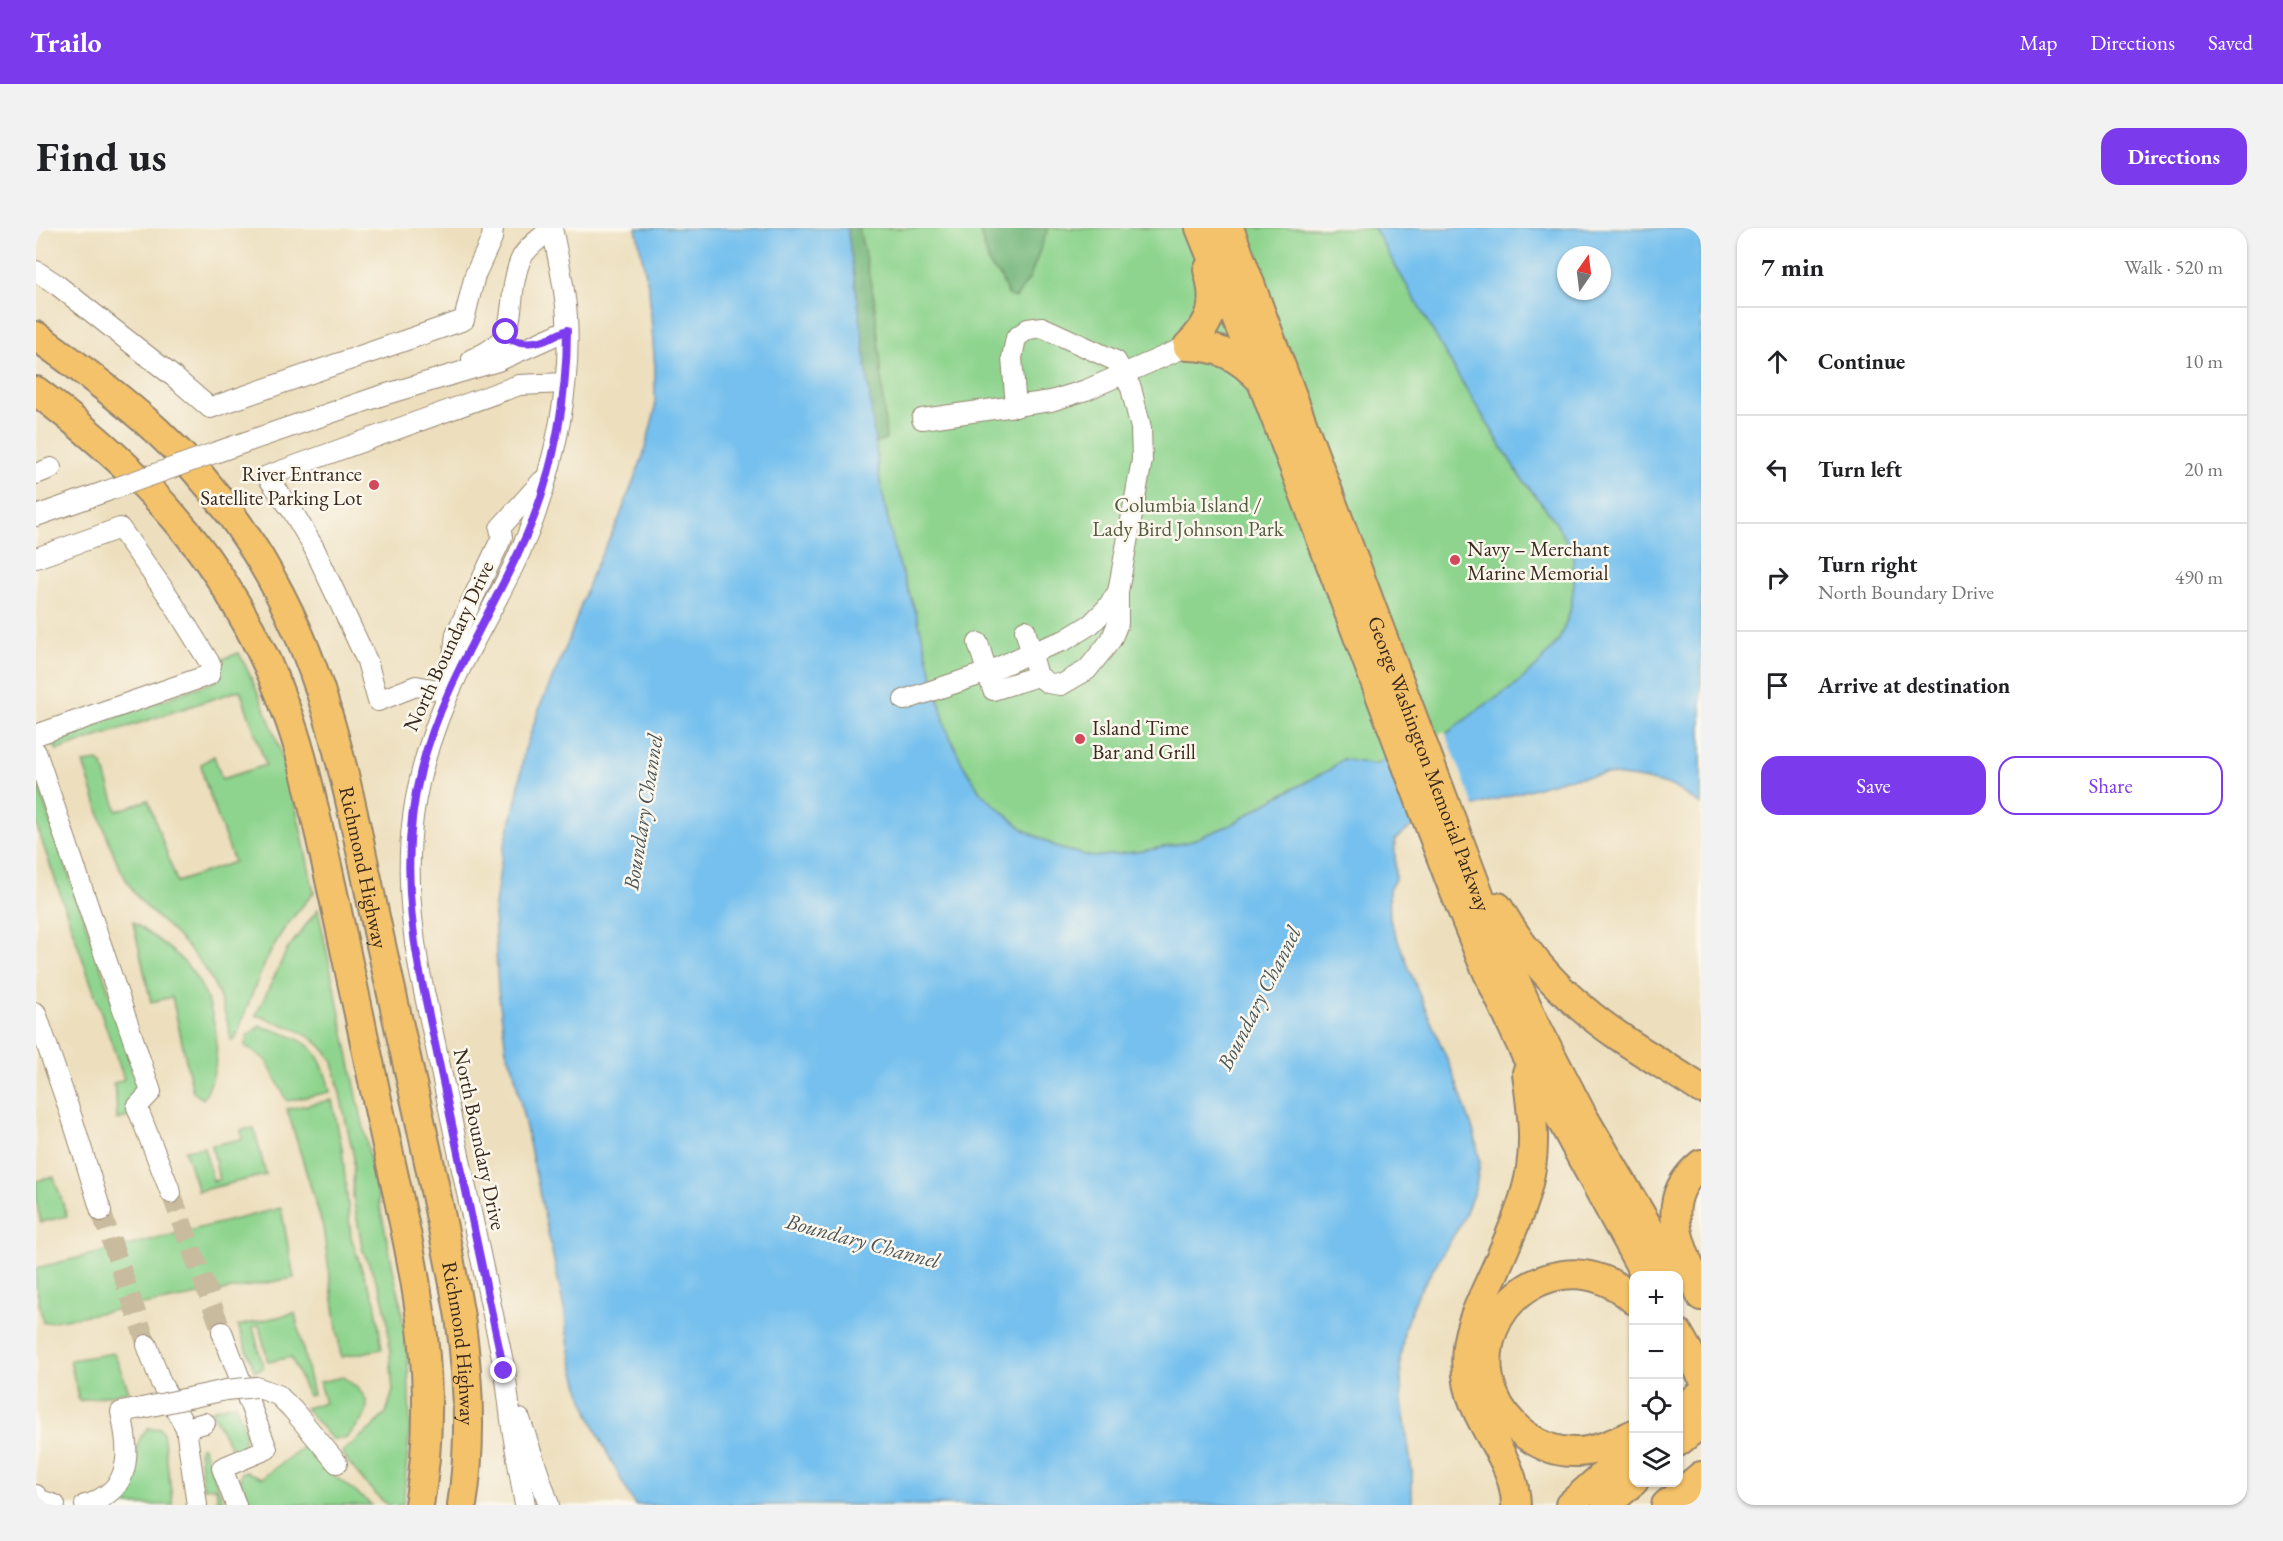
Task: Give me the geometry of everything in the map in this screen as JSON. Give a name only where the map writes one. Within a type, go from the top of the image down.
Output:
[{"type":"highway","points":[[1188,346],[1208,322],[1214,300],[1198,228]]},
{"type":"highway","name":"George Washington Memorial Parkway","points":[[1198,228],[1390,694],[1460,877],[1482,960],[1525,1053],[1644,1271]]},
{"type":"highway","name":"George Washington Memorial Parkway","points":[[1229,228],[1249,276],[1390,694]]},
{"type":"highway","name":"Richmond Highway","points":[[36,336],[104,386],[151,426],[214,494],[249,540],[284,601],[320,691],[347,790],[460,1317],[466,1363],[469,1418],[462,1505]]},
{"type":"highway","points":[[1188,346],[1212,348],[1230,354],[1262,382]]},
{"type":"highway","name":"Richmond Highway","points":[[36,391],[124,464],[164,504],[188,533],[235,602],[273,676],[300,753],[406,1234],[421,1313],[427,1389],[424,1469],[418,1505]]},
{"type":"highway","points":[[36,407],[124,464]]},
{"type":"highway","points":[[1460,877],[1486,887],[1505,920],[1533,957],[1570,998],[1610,1029],[1701,1089]]},
{"type":"highway","name":"George Washington Memorial Parkway","points":[[1460,877],[1511,972],[1556,1066],[1608,1160],[1674,1271]]},
{"type":"highway","points":[[1515,1505],[1515,1493],[1507,1464],[1475,1405],[1468,1382],[1467,1345],[1474,1321],[1519,1214],[1531,1168],[1533,1120],[1525,1053]]},
{"type":"highway","points":[[1701,1164],[1685,1180],[1676,1200],[1675,1209],[1676,1230],[1701,1296]]},
{"type":"highway","points":[[1629,1296],[1610,1283],[1583,1274],[1570,1274],[1542,1281],[1517,1296],[1500,1315],[1489,1339],[1486,1365],[1491,1390],[1504,1414],[1514,1426],[1537,1443],[1562,1451],[1582,1452],[1629,1436]]},
{"type":"highway","name":"George Washington Memorial Parkway","points":[[1683,1285],[1701,1315]]},
{"type":"highway","points":[[1683,1342],[1701,1374]]},
{"type":"highway","points":[[1682,1433],[1694,1402],[1683,1369]]},
{"type":"highway","points":[[1570,1505],[1629,1452]]},
{"type":"highway","points":[[1666,1505],[1701,1476]]},
{"type":"highway","points":[[1606,1505],[1629,1485]]},
{"type":"street","points":[[36,271],[151,358],[210,408],[464,321],[475,275],[492,238],[493,228]]},
{"type":"street","points":[[380,396],[487,352],[505,337],[517,269],[523,255],[552,228]]},
{"type":"street","name":"North Boundary Drive","points":[[525,1505],[504,1371],[419,968],[410,908],[408,866],[415,796],[425,753],[449,692],[528,532],[546,477],[556,436],[565,383],[567,330],[561,274],[552,228]]},
{"type":"street","points":[[1016,407],[1013,349],[1016,338],[1035,327],[1052,330],[1116,361],[1131,388],[1141,428],[1142,460],[1118,592],[1118,623],[1111,640],[1087,670],[1061,685],[1048,683],[1038,676],[1024,630]]},
{"type":"street","points":[[36,516],[380,396],[470,370],[542,343],[567,330]]},
{"type":"street","points":[[505,337],[528,344],[542,343]]},
{"type":"street","points":[[922,419],[1016,407],[1069,397],[1188,346]]},
{"type":"street","points":[[546,477],[500,528],[502,537],[456,634],[449,692],[416,686],[378,701],[367,661],[314,548],[293,512],[267,476],[519,385],[565,383]]},
{"type":"street","points":[[36,558],[120,528],[169,597],[211,665],[209,675],[36,735]]},
{"type":"street","points":[[904,700],[988,672],[1065,640],[1091,624],[1118,592]]},
{"type":"street","points":[[978,643],[993,690],[1038,676]]},
{"type":"street","points":[[36,752],[151,1092],[137,1107],[171,1193]]},
{"type":"street","points":[[36,1013],[72,1118],[100,1211]]},
{"type":"street","points":[[222,1332],[267,1449],[222,1468],[236,1505]]},
{"type":"street","points":[[147,1345],[161,1383],[196,1425],[197,1505]]},
{"type":"street","name":"North Boundary Drive","points":[[504,1371],[549,1505]]},
{"type":"street","points":[[85,1505],[92,1504],[111,1492],[122,1475],[128,1458],[121,1412],[226,1390],[256,1387],[278,1395],[337,1463]]},
{"type":"street","points":[[36,1495],[40,1500],[55,1505]]},
{"type":"green space","name":"Columbia Island / Lady Bird Johnson Park","points":[[847,228],[1374,228],[1459,377],[1519,475],[1553,518],[1573,553],[1574,584],[1570,612],[1559,640],[1538,665],[1512,688],[1449,732],[1374,765],[1343,759],[1329,770],[1268,802],[1231,825],[1188,842],[1144,851],[1093,857],[1061,849],[1024,830],[981,793],[963,765],[946,728],[917,616],[895,552],[880,482]]},
{"type":"green space","points":[[847,228],[859,228],[874,298],[886,439],[875,443],[861,324]]},
{"type":"green space","points":[[979,228],[1048,228],[1030,277],[1016,298],[1009,296],[1000,276],[990,266]]},
{"type":"green space","points":[[239,653],[262,702],[281,753],[314,892],[286,927],[275,945],[256,984],[235,1039],[231,1040],[223,1006],[212,979],[184,943],[141,902],[124,876],[110,845],[83,763],[98,761],[103,766],[117,811],[148,800],[177,882],[234,862],[204,779],[201,764],[214,756],[222,779],[266,765],[240,690],[57,750],[52,743],[53,739],[216,681],[220,671],[220,660]]},
{"type":"green space","points":[[36,779],[140,1081],[137,1092],[128,1102],[132,1116],[117,1120],[116,1094],[113,1084],[124,1079],[36,824]]},
{"type":"green space","points":[[318,909],[401,1307],[408,1360],[410,1424],[403,1505],[389,1505],[384,1502],[364,1481],[342,1452],[386,1413],[393,1391],[387,1317],[381,1291],[363,1251],[353,1197],[354,1158],[333,1062],[310,1037],[256,1015],[287,950]]},
{"type":"green space","points":[[133,922],[181,959],[193,973],[210,1007],[215,1026],[215,1065],[211,1083],[203,1099],[193,1092],[172,997],[151,1002]]},
{"type":"green space","points":[[260,1026],[289,1035],[308,1046],[321,1063],[330,1092],[287,1101],[266,1060],[245,1046],[248,1035]]},
{"type":"green space","points":[[332,1100],[342,1148],[351,1237],[375,1301],[382,1349],[341,1357],[323,1227],[287,1109]]},
{"type":"green space","points":[[254,1128],[266,1175],[198,1191],[185,1150],[204,1147],[213,1181],[219,1180],[212,1145],[242,1139],[241,1130]]},
{"type":"green space","points":[[54,1177],[67,1216],[41,1222],[36,1200],[36,1181]]},
{"type":"green space","points":[[281,1208],[294,1278],[43,1323],[36,1285],[36,1268]]},
{"type":"green space","points":[[295,1313],[313,1395],[308,1396],[291,1357],[268,1362],[259,1325],[253,1327],[263,1368],[255,1371],[238,1326]]},
{"type":"green space","points":[[114,1353],[129,1391],[79,1401],[70,1360]]},
{"type":"green space","points":[[343,1377],[361,1393],[367,1406],[361,1421],[345,1439],[332,1439],[305,1408],[325,1403],[319,1382]]},
{"type":"green space","points":[[235,1404],[245,1436],[242,1448],[233,1450],[211,1410]]},
{"type":"green space","points":[[149,1427],[150,1429],[160,1428],[163,1433],[173,1505],[109,1505],[119,1497],[130,1481],[137,1462],[138,1444]]},
{"type":"green space","points":[[304,1446],[332,1474],[372,1505],[250,1505],[240,1479],[242,1472],[262,1478]]},
{"type":"green space","points":[[200,1447],[203,1447],[225,1505],[218,1505],[216,1487],[203,1488]]},
{"type":"water","name":"Boundary Channel","points":[[636,228],[847,228],[880,482],[895,552],[917,616],[946,728],[963,765],[981,793],[1024,830],[1061,849],[1093,857],[1144,851],[1188,842],[1231,825],[1268,802],[1329,770],[1343,759],[1374,765],[1449,732],[1512,688],[1538,665],[1559,640],[1570,612],[1574,584],[1573,553],[1553,518],[1519,475],[1459,377],[1374,228],[1701,228],[1701,805],[1672,786],[1605,774],[1565,779],[1481,804],[1413,826],[1395,840],[1395,879],[1389,890],[1390,920],[1453,1073],[1475,1136],[1480,1162],[1476,1187],[1462,1222],[1419,1292],[1405,1326],[1400,1360],[1402,1401],[1412,1472],[1412,1505],[635,1505],[599,1436],[580,1389],[573,1364],[565,1313],[513,1067],[506,1050],[498,990],[494,912],[502,855],[517,797],[524,752],[541,704],[569,640],[591,576],[618,521],[643,456],[655,411],[655,368],[649,289]]},
{"type":"pier","points":[[1445,731],[1475,809],[1420,827],[1392,754]]},
{"type":"tunnel","points":[[171,1193],[222,1332]]},
{"type":"tunnel","points":[[101,1211],[147,1345]]},
{"type":"place","name":"River Entrance Satellite Parking Lot","points":[[374,485]]},
{"type":"place","name":"Navy – Merchant Marine Memorial","points":[[1455,560]]},
{"type":"place","name":"Island Time Bar and Grill","points":[[1080,739]]},
{"type":"route","points":[[504,1371],[419,968],[410,908],[408,866],[413,806],[431,736],[449,692],[528,532],[540,499],[556,436],[567,364],[567,330],[542,343],[528,344],[505,337],[506,332]]}]
